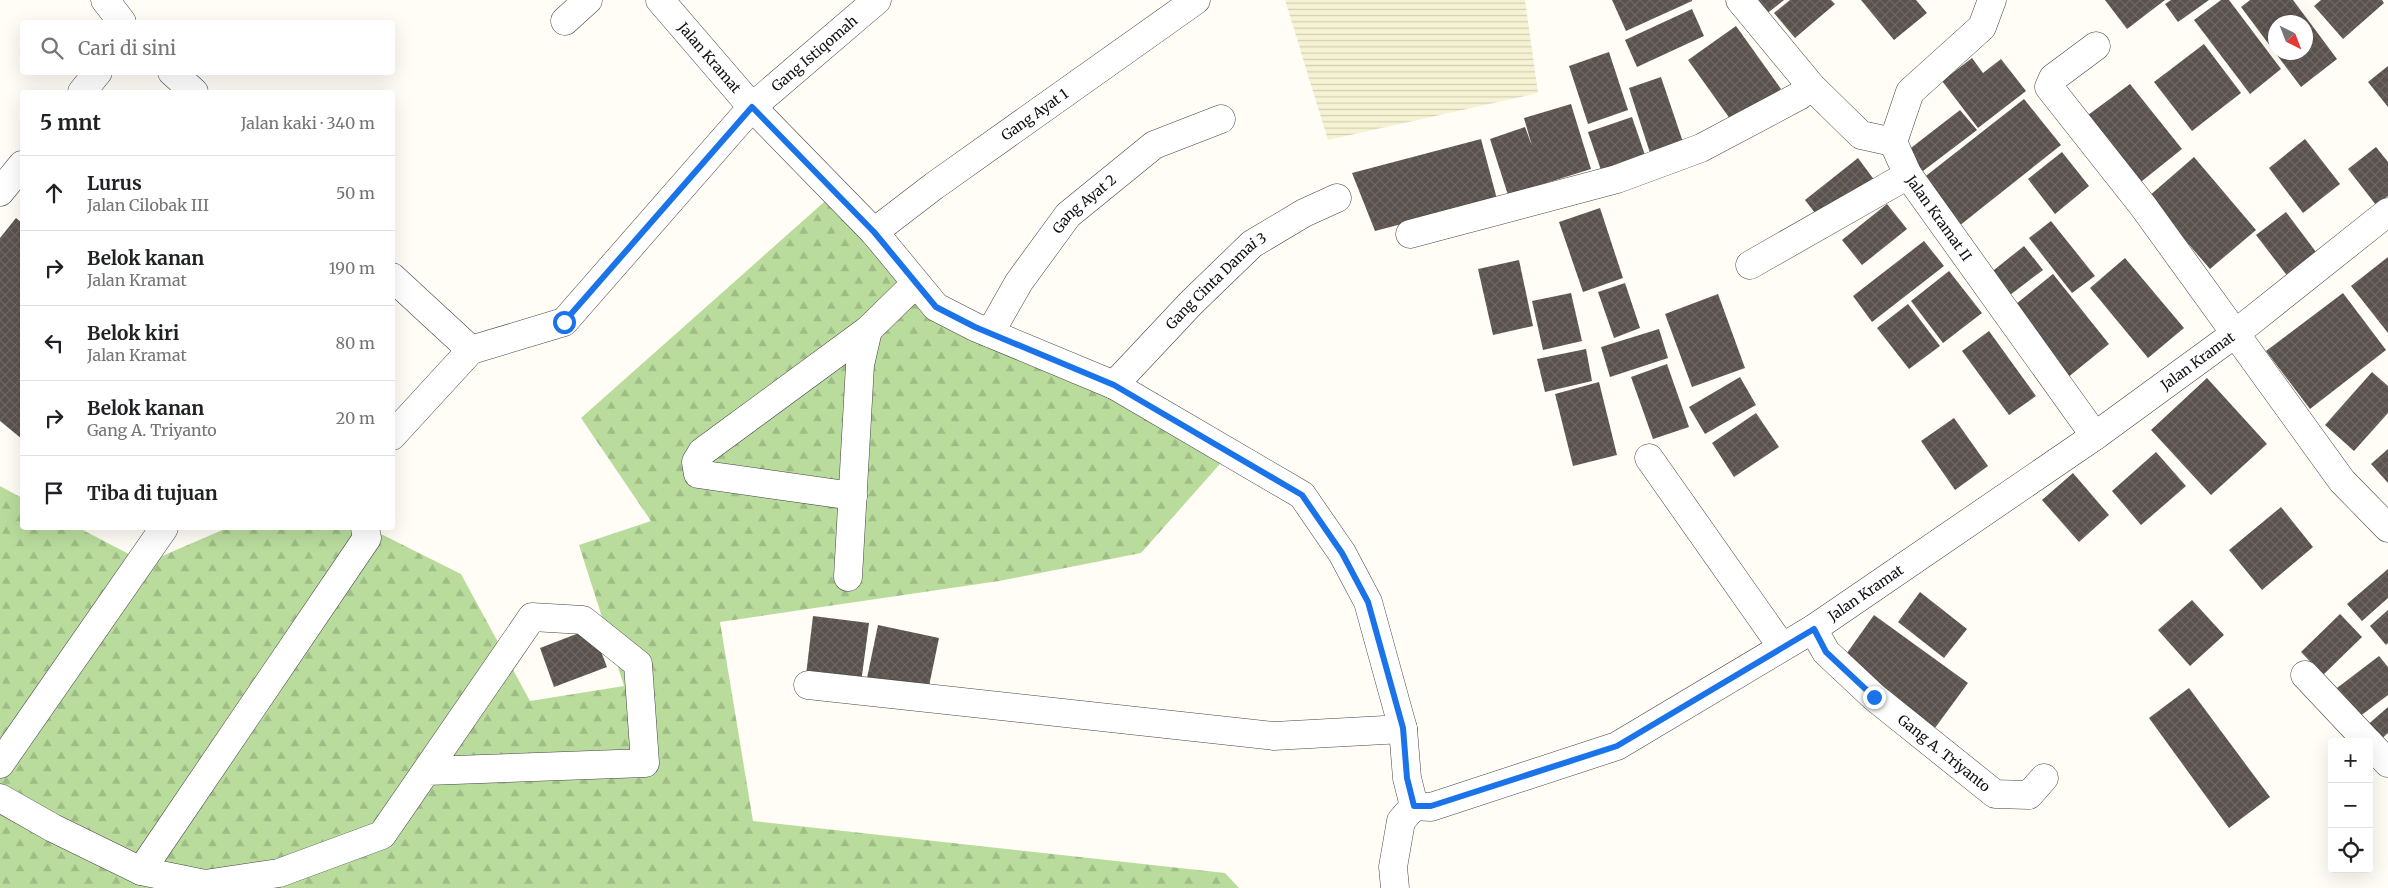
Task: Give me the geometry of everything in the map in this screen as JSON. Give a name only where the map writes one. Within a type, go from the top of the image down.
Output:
[{"type":"street","points":[[106,0],[121,20]]},
{"type":"street","points":[[565,21],[588,0]]},
{"type":"street","name":"Jalan Kramat","points":[[660,0],[752,107],[874,232],[915,284],[936,307],[990,334],[1114,385],[1302,495],[1342,553],[1368,602],[1403,728],[1407,778],[1414,806],[1431,806],[1617,746],[1814,629],[2095,436],[2236,333],[2388,212]]},
{"type":"street","name":"Gang Istiqomah","points":[[471,350],[564,322],[752,107],[877,0]]},
{"type":"street","name":"Gang Ayat 1","points":[[874,232],[934,186],[1196,0]]},
{"type":"street","points":[[1740,0],[1811,86],[1861,135],[1893,142],[1910,92],[1982,27],[1992,0]]},
{"type":"street","points":[[2096,46],[2052,78],[2049,87],[2143,206],[2342,481],[2388,528]]},
{"type":"street","points":[[84,90],[96,75]]},
{"type":"street","points":[[175,75],[192,90]]},
{"type":"street","points":[[1410,234],[1617,179],[1701,148],[1799,96],[1811,86]]},
{"type":"street","name":"Gang Ayat 2","points":[[990,334],[1019,282],[1068,215],[1154,145],[1221,119]]},
{"type":"street","name":"Jalan Kramat II","points":[[1893,142],[1908,175],[2095,436]]},
{"type":"street","points":[[0,192],[20,167]]},
{"type":"street","points":[[1750,266],[1908,175]]},
{"type":"street","name":"Gang Cinta Damai 3","points":[[1114,385],[1191,303],[1252,244],[1304,214],[1337,198]]},
{"type":"street","points":[[395,280],[471,350],[395,433]]},
{"type":"street","points":[[853,496],[698,474],[696,462],[702,452],[868,330],[915,284]]},
{"type":"street","points":[[848,576],[860,366],[868,330]]},
{"type":"street","points":[[1649,458],[1782,647]]},
{"type":"street","points":[[0,764],[163,530]]},
{"type":"street","points":[[142,870],[367,538],[365,530]]},
{"type":"street","points":[[0,798],[53,828],[142,870],[205,884],[279,873],[382,835],[532,617],[583,620],[638,664],[645,763],[427,770]]},
{"type":"street","name":"Gang A. Triyanto","points":[[1814,629],[1826,652],[1874,697],[1995,794],[2029,795],[2044,778]]},
{"type":"street","points":[[2305,675],[2365,738]]},
{"type":"street","points":[[808,685],[1274,736],[1403,728]]},
{"type":"street","points":[[2373,746],[2388,763]]},
{"type":"street","points":[[1395,888],[1392,867],[1401,821],[1414,806]]},
{"type":"shaded area","points":[[1285,0],[1525,0],[1538,93],[1328,140]]},
{"type":"green space","points":[[841,187],[958,312],[1235,447],[1141,553],[999,581],[720,622],[753,821],[1225,873],[1239,888],[0,888],[0,486],[20,497],[20,530],[83,530],[146,563],[222,530],[373,530],[461,574],[530,701],[624,686],[579,545],[651,521],[581,418]]},
{"type":"building","points":[[1612,0],[1692,0],[1692,1],[1626,31]]},
{"type":"building","points":[[1752,0],[1784,0],[1765,15]]},
{"type":"building","points":[[1790,0],[1831,0],[1835,4],[1795,38],[1774,13]]},
{"type":"building","points":[[1861,0],[1916,0],[1927,13],[1894,40]]},
{"type":"building","points":[[2105,0],[2165,0],[2127,29]]},
{"type":"building","points":[[2171,0],[2209,0],[2178,22],[2165,4]]},
{"type":"building","points":[[2221,0],[2229,0],[2268,52],[2268,60],[2274,60],[2281,69],[2250,94],[2194,20]]},
{"type":"building","points":[[2250,0],[2293,0],[2304,15],[2268,15],[2268,43],[2241,7]]},
{"type":"building","points":[[2321,0],[2382,0],[2384,3],[2343,39],[2314,6]]},
{"type":"building","points":[[1692,9],[1704,36],[1637,67],[1625,40]]},
{"type":"building","points":[[1736,26],[1781,89],[1733,123],[1688,60]]},
{"type":"building","points":[[2313,27],[2337,59],[2301,87],[2281,60],[2313,60]]},
{"type":"building","points":[[2204,44],[2241,93],[2192,131],[2154,82]]},
{"type":"building","points":[[1609,52],[1628,110],[1588,124],[1569,66]]},
{"type":"building","points":[[1972,58],[1983,73],[2001,59],[2026,91],[1978,128],[1942,81]]},
{"type":"building","points":[[2388,66],[2388,107],[2368,82]]},
{"type":"building","points":[[1661,77],[1684,145],[1651,156],[1629,88]]},
{"type":"building","points":[[2130,84],[2182,149],[2137,185],[2084,118]]},
{"type":"building","points":[[2024,99],[2061,145],[1959,226],[1922,179]]},
{"type":"building","points":[[1571,104],[1591,169],[1508,195],[1490,139],[1525,127],[1532,146],[1524,118]]},
{"type":"building","points":[[1960,110],[1977,130],[1923,171],[1907,151]]},
{"type":"building","points":[[1632,117],[1646,158],[1602,173],[1588,132]]},
{"type":"building","points":[[1481,139],[1497,199],[1375,231],[1352,173]]},
{"type":"building","points":[[2305,139],[2340,184],[2303,213],[2269,168]]},
{"type":"building","points":[[2376,147],[2388,162],[2388,196],[2376,205],[2348,169]]},
{"type":"building","points":[[2062,152],[2089,186],[2055,214],[2028,179]]},
{"type":"building","points":[[2194,157],[2256,230],[2210,269],[2148,197]]},
{"type":"building","points":[[1858,158],[1875,181],[1822,222],[1805,200]]},
{"type":"building","points":[[1887,204],[1907,229],[1862,265],[1842,240]]},
{"type":"building","points":[[1600,208],[1623,278],[1583,292],[1559,222]]},
{"type":"building","points":[[2286,212],[2319,256],[2289,278],[2256,235]]},
{"type":"building","points":[[16,218],[20,221],[20,437],[0,421],[0,238]]},
{"type":"building","points":[[2051,221],[2095,276],[2072,293],[2029,238]]},
{"type":"building","points":[[1924,241],[1944,266],[1872,322],[1853,296]]},
{"type":"building","points":[[2024,246],[2043,270],[2002,301],[1984,278]]},
{"type":"building","points":[[2388,257],[2388,333],[2351,286]]},
{"type":"building","points":[[2125,258],[2184,328],[2148,358],[2090,288]]},
{"type":"building","points":[[1519,260],[1533,326],[1493,335],[1478,269]]},
{"type":"building","points":[[1949,271],[1982,313],[1943,343],[1911,301]]},
{"type":"building","points":[[2053,274],[2109,344],[2067,378],[2011,308]]},
{"type":"building","points":[[1625,283],[1640,328],[1614,338],[1598,292]]},
{"type":"building","points":[[1571,293],[1582,341],[1543,350],[1532,301]]},
{"type":"building","points":[[2343,293],[2386,350],[2310,409],[2266,351]]},
{"type":"building","points":[[1718,294],[1745,368],[1692,387],[1665,314]]},
{"type":"building","points":[[1908,304],[1940,346],[1909,369],[1877,328]]},
{"type":"building","points":[[1659,329],[1668,358],[1610,377],[1601,347]]},
{"type":"building","points":[[1989,331],[2036,396],[2009,415],[1962,351]]},
{"type":"building","points":[[1586,349],[1592,381],[1545,392],[1537,359]]},
{"type":"building","points":[[1667,364],[1689,427],[1653,439],[1631,377]]},
{"type":"building","points":[[2372,372],[2388,386],[2388,413],[2354,451],[2325,425]]},
{"type":"building","points":[[1740,377],[1756,405],[1705,434],[1689,407]]},
{"type":"building","points":[[2207,378],[2267,444],[2211,495],[2151,430]]},
{"type":"building","points":[[1599,382],[1617,455],[1573,466],[1555,394]]},
{"type":"building","points":[[1756,413],[1779,447],[1734,477],[1712,443]]},
{"type":"building","points":[[1954,418],[1988,466],[1955,490],[1921,441]]},
{"type":"building","points":[[2388,449],[2388,483],[2371,464]]},
{"type":"building","points":[[2156,452],[2186,486],[2141,525],[2112,491]]},
{"type":"building","points":[[2073,473],[2109,515],[2079,542],[2042,500]]},
{"type":"building","points":[[2281,507],[2313,547],[2262,590],[2229,550]]},
{"type":"building","points":[[2388,569],[2388,598],[2362,621],[2347,604]]},
{"type":"building","points":[[1920,592],[1967,629],[1944,658],[1898,622]]},
{"type":"building","points":[[2192,600],[2224,635],[2190,666],[2158,630]]},
{"type":"building","points":[[2388,610],[2388,643],[2386,645],[2370,626]]},
{"type":"building","points":[[2340,614],[2362,637],[2323,675],[2301,652]]},
{"type":"building","points":[[1874,615],[1968,683],[1935,728],[1842,660]]},
{"type":"building","points":[[813,616],[869,623],[861,683],[806,675]]},
{"type":"building","points":[[878,625],[939,638],[928,691],[867,678]]},
{"type":"building","points":[[592,628],[607,667],[554,687],[540,648]]},
{"type":"building","points":[[2379,656],[2388,667],[2388,695],[2359,717],[2337,688]]},
{"type":"building","points":[[2189,688],[2270,797],[2229,828],[2149,718]]},
{"type":"building","points":[[2388,707],[2388,733],[2377,743],[2364,728]]},
{"type":"route","points":[[564,322],[752,107],[874,232],[915,284],[936,307],[975,327],[1114,385],[1302,495],[1342,553],[1368,602],[1403,728],[1407,778],[1414,806],[1431,806],[1617,746],[1814,629],[1826,652],[1874,697]]}]
